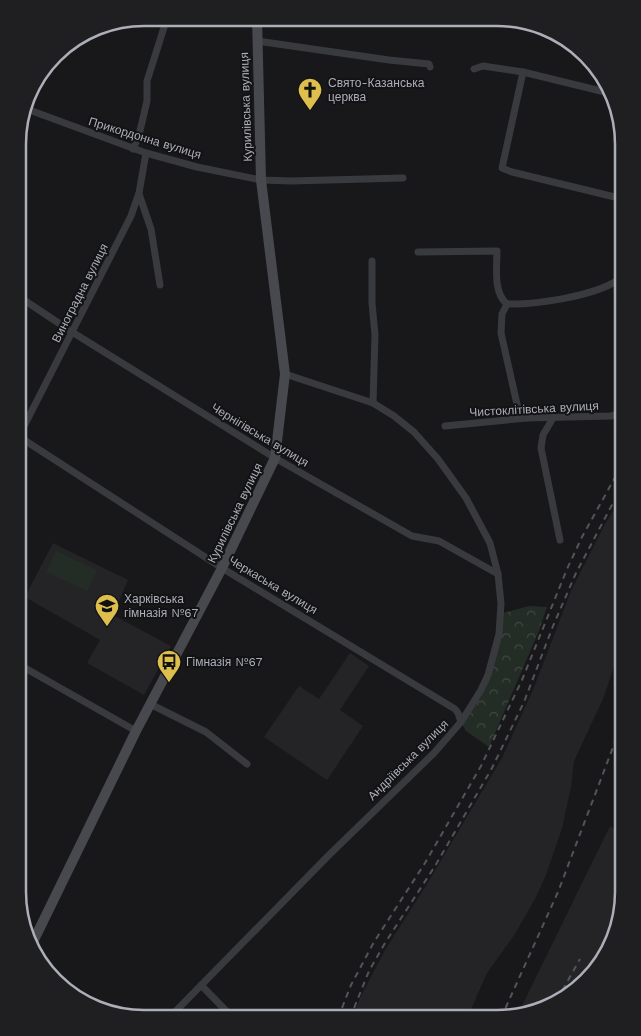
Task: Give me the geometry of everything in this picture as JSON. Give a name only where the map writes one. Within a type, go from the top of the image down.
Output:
[{"type":"main road","name":"Курилівська вулиця","points":[[35,937],[136,731],[222,568],[275,458],[285,374],[261,180],[257,26]]},
{"type":"street","points":[[133,149],[139,135],[147,101],[147,81],[164,26]]},
{"type":"street","points":[[257,41],[429,64],[430,67]]},
{"type":"street","points":[[474,69],[483,66],[523,72],[602,91]]},
{"type":"street","points":[[523,72],[502,168],[615,197]]},
{"type":"street","name":"Прикордонна вулиця","points":[[31,111],[146,153],[197,167],[261,180],[403,178]]},
{"type":"street","name":"Виноградна вулиця","points":[[26,421],[120,240],[139,193],[146,153]]},
{"type":"street","points":[[139,193],[151,229],[160,285]]},
{"type":"street","points":[[418,252],[497,251],[497,276],[500,296],[507,304],[522,304],[598,290],[615,281]]},
{"type":"street","points":[[372,261],[372,303],[375,335],[373,402]]},
{"type":"street","name":"Чернігівська вулиця","points":[[26,301],[275,458],[412,536],[439,541],[498,574]]},
{"type":"street","points":[[507,304],[502,314],[500,333],[519,413],[526,418]]},
{"type":"street","name":"Андріївська вулиця","points":[[177,1010],[328,856],[434,753],[462,722],[488,675],[499,634],[501,604],[498,574],[490,543],[466,498],[438,459],[414,432],[373,402],[285,374]]},
{"type":"street","name":"Чистоклітівська вулиця","points":[[445,426],[485,421],[513,421],[526,418],[615,415]]},
{"type":"street","points":[[553,418],[543,435],[541,448],[560,540]]},
{"type":"street","name":"Черкаська вулиця","points":[[26,442],[222,568],[448,704],[458,713],[462,722]]},
{"type":"street","points":[[26,669],[136,731]]},
{"type":"street","points":[[150,704],[206,732],[247,764]]},
{"type":"street","points":[[201,985],[225,1010]]},
{"type":"shaded area","points":[[615,509],[614,665],[603,699],[574,761],[571,787],[562,828],[546,875],[536,897],[515,934],[487,973],[471,1010],[355,1010],[385,950],[427,884],[502,758],[533,690],[571,591]]},
{"type":"shaded area","name":"Харківська гімназія №67","points":[[53,543],[128,580],[113,615],[171,646],[144,695],[87,663],[100,640],[26,598]]},
{"type":"shaded area","points":[[350,653],[369,666],[340,710],[363,726],[327,780],[264,737],[299,686],[319,699]]},
{"type":"shaded area","points":[[610,826],[614,829],[614,900],[609,930],[603,944],[590,964],[569,985],[542,1001],[522,1007]]},
{"type":"green space","points":[[56,551],[97,570],[87,591],[46,572]]},
{"type":"green space","points":[[529,606],[547,607],[538,633],[489,747],[466,731],[461,722],[488,675],[500,614]]},
{"type":"railway","points":[[341,1010],[351,985],[374,942],[425,863],[481,766],[522,680],[567,569],[582,537],[615,478]]},
{"type":"railway","points":[[353,1010],[369,971],[385,943],[435,866],[492,768],[524,702],[553,626],[576,573],[615,500]]},
{"type":"railway","points":[[505,1009],[558,892],[614,744]]},
{"type":"railway","points":[[563,989],[580,959]]},
{"type":"place","name":"Свято-Казанська церква","points":[[310,111]]},
{"type":"place","name":"Харківська гімназія №67","points":[[107,627]]},
{"type":"place","name":"Гімназія №67","points":[[169,683]]}]
